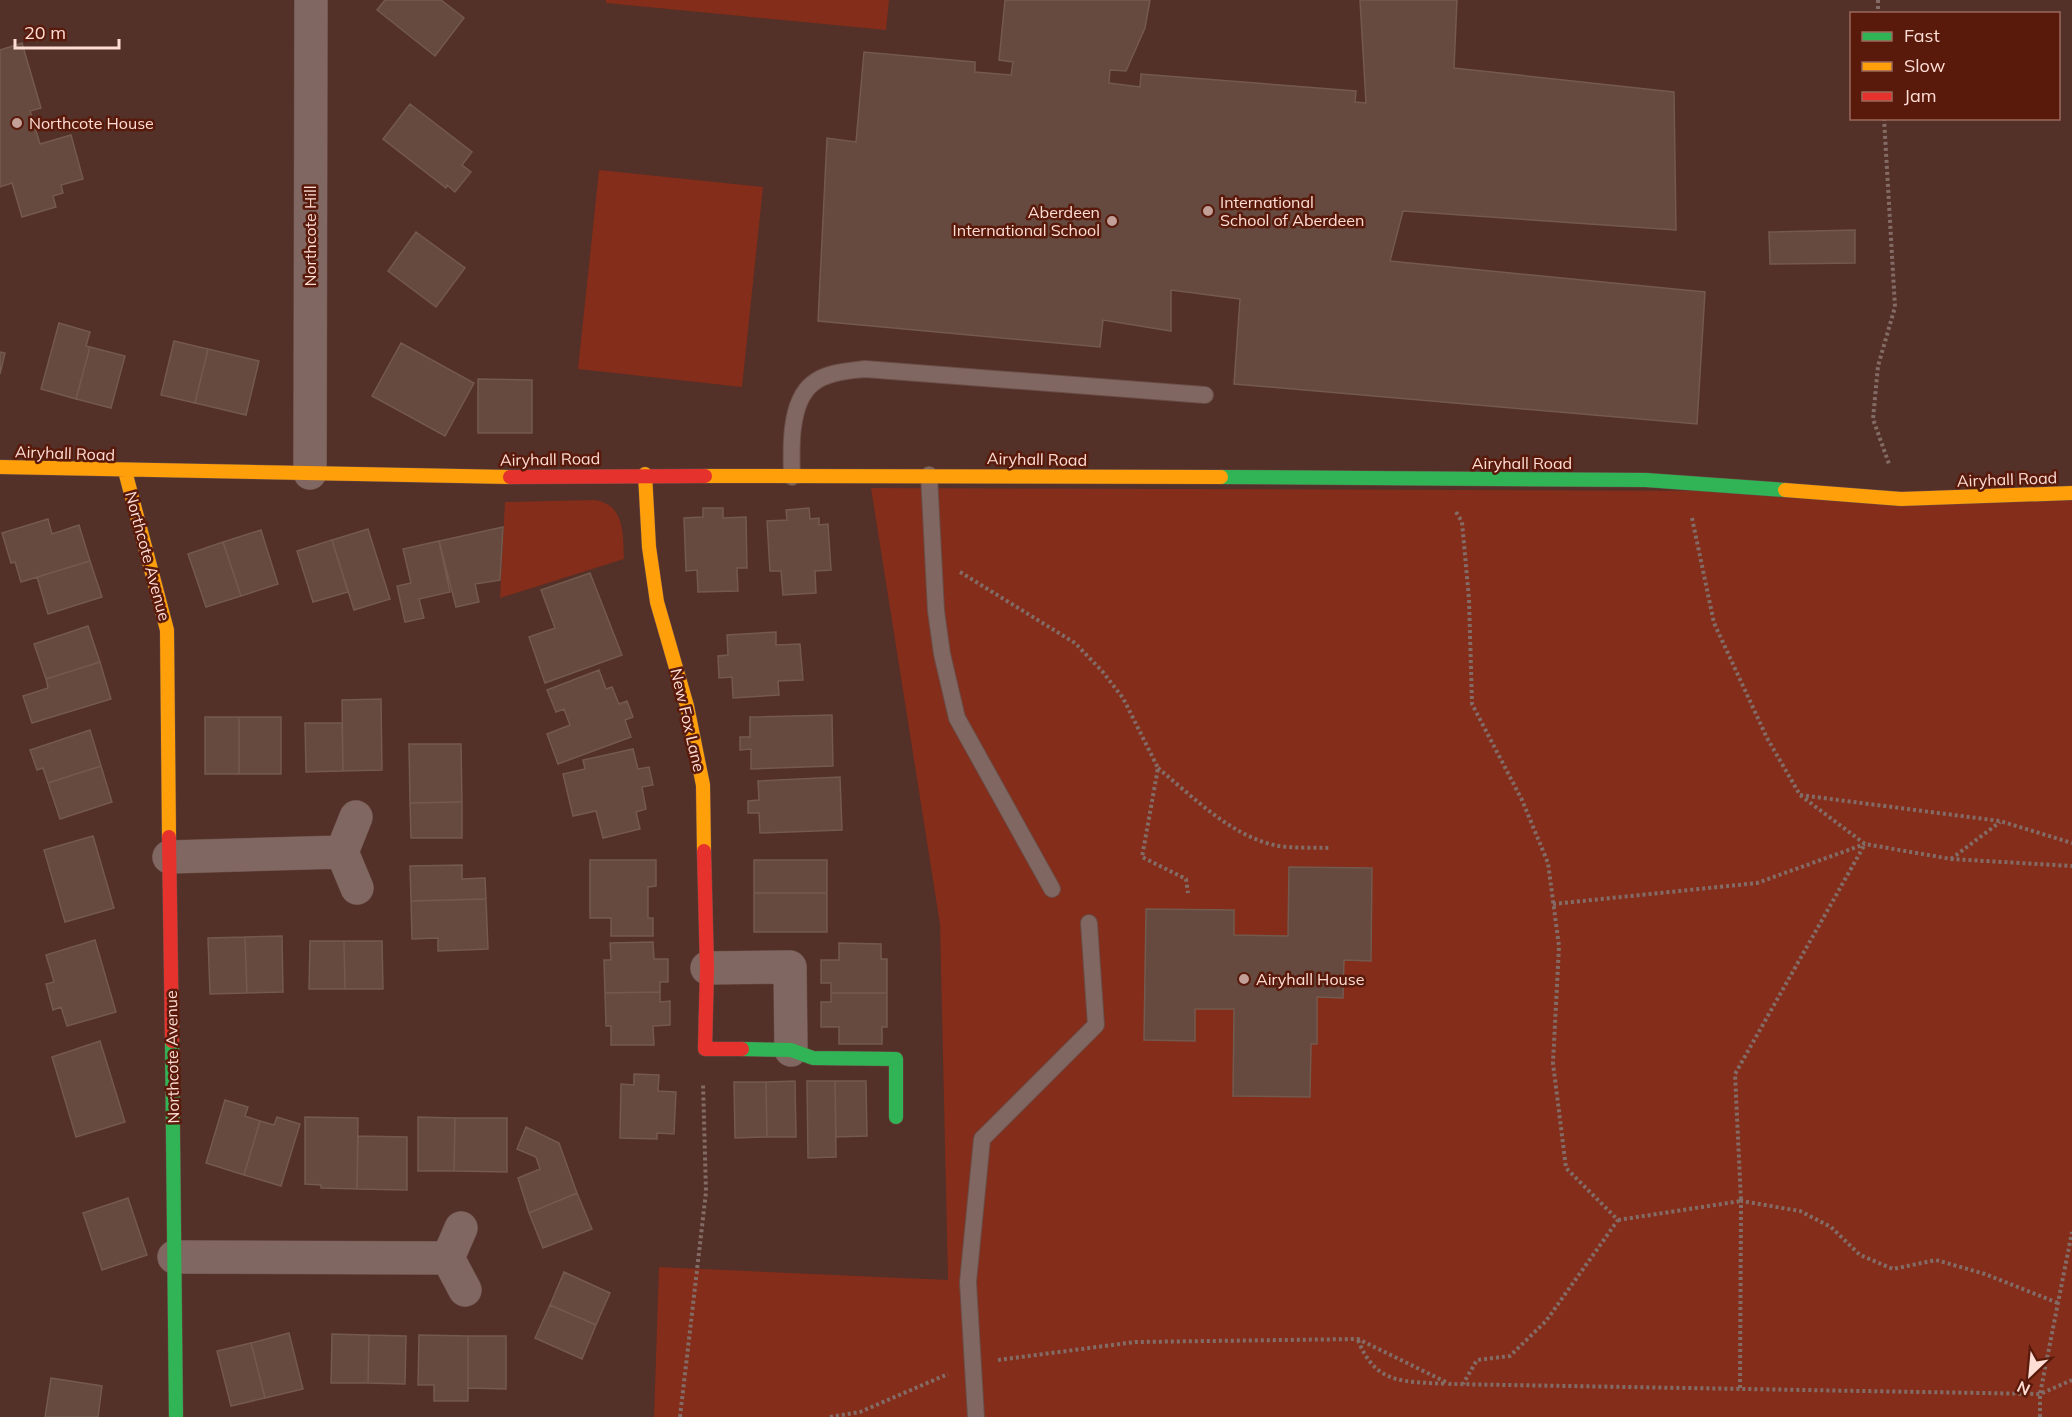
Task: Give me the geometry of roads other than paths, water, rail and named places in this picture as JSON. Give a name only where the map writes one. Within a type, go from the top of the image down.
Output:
[{"type":"street","name":"Northcote Hill","points":[[310,473],[311,0]]},
{"type":"street","name":"Airyhall Road","points":[[0,467],[504,477],[645,474],[792,477],[929,475],[1440,480],[1571,479],[1684,482],[1901,499],[2072,493]]},
{"type":"street","name":"Northcote Avenue","points":[[125,471],[167,630],[176,1417]]},
{"type":"street","name":"New Fox Lane","points":[[645,474],[649,547],[657,602],[687,706],[703,785],[705,1049],[791,1050]]},
{"type":"street","points":[[356,817],[342,852],[357,888]]},
{"type":"street","points":[[169,857],[342,852]]},
{"type":"street","points":[[706,968],[790,967],[791,1050],[813,1058],[896,1059],[896,1117]]},
{"type":"street","points":[[448,1258],[461,1228]]},
{"type":"street","points":[[174,1257],[448,1258]]},
{"type":"street","points":[[448,1258],[465,1290]]},
{"type":"lane","points":[[792,477],[791,434],[800,402],[811,384],[831,374],[865,369],[1205,395]]},
{"type":"lane","points":[[929,475],[931,554],[942,654],[957,718],[1052,889]]},
{"type":"lane","points":[[976,1417],[968,1282],[982,1139],[1096,1025],[1089,923]]},
{"type":"place","name":"Northcote House","points":[[17,123]]},
{"type":"place","name":"International School of Aberdeen","points":[[1208,211]]},
{"type":"place","name":"Aberdeen International School","points":[[1112,221]]},
{"type":"place","name":"Airyhall House","points":[[1244,979]]}]
